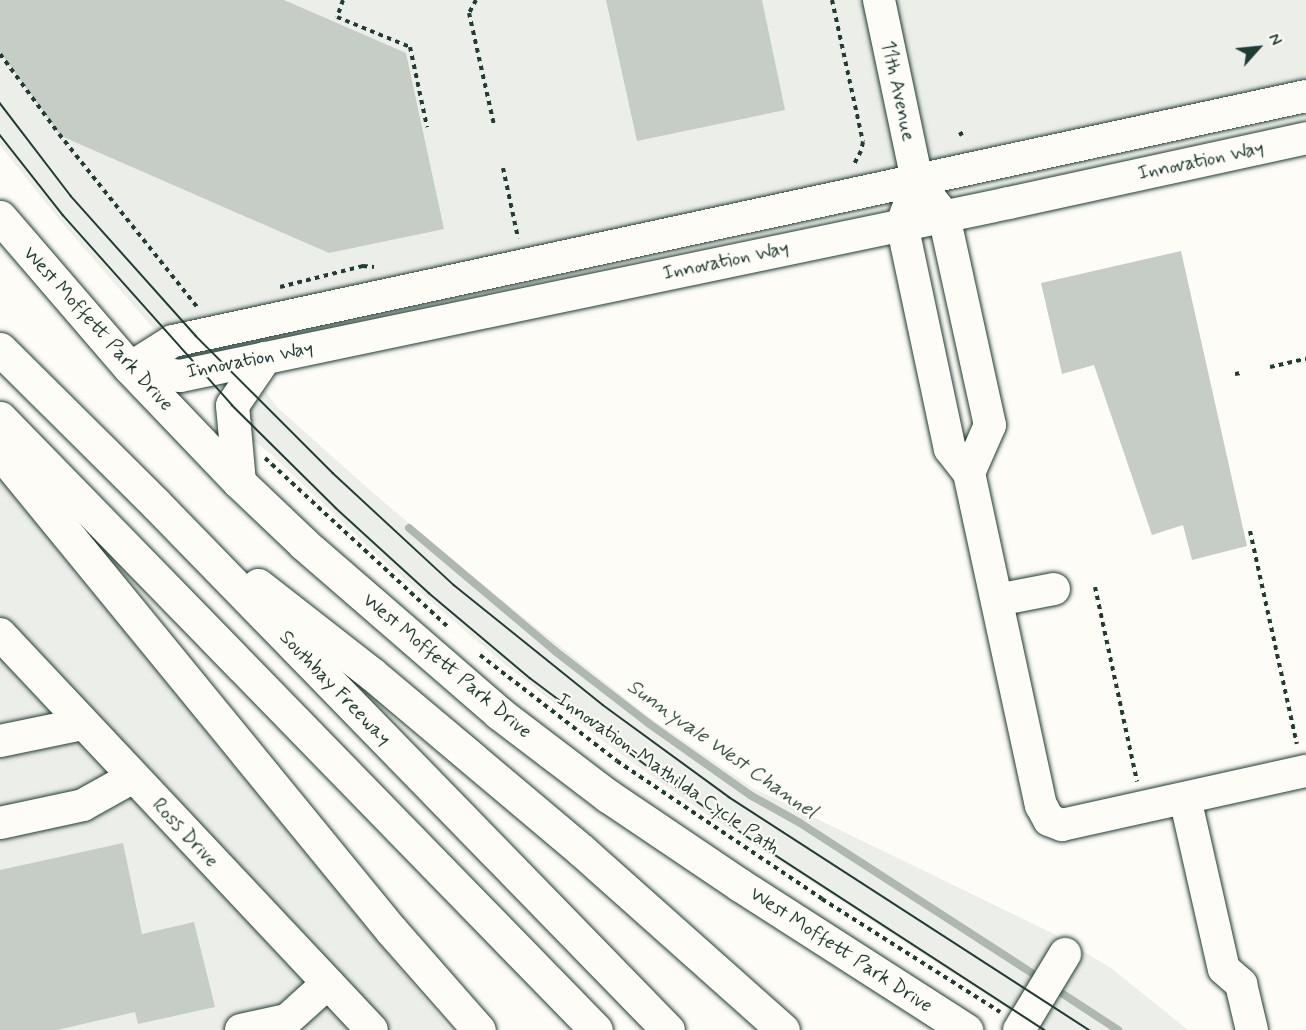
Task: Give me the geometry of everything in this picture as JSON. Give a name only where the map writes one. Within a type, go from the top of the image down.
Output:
[{"type":"main road","name":"West Moffett Park Drive","points":[[0,218],[130,368],[239,482],[304,544],[498,713],[552,754],[740,885],[966,1030]]},
{"type":"main road","name":"Southbay Freeway","points":[[0,349],[156,504],[668,1030]]},
{"type":"main road","points":[[239,482],[232,405],[264,358]]},
{"type":"main road","points":[[0,418],[596,1030]]},
{"type":"main road","points":[[0,452],[391,930],[479,1030]]},
{"type":"main road","points":[[156,504],[372,674],[582,851],[783,1030]]},
{"type":"street","name":"11th Avenue","points":[[879,0],[917,182]]},
{"type":"street","name":"Innovation Way","points":[[130,368],[173,341],[917,182],[1306,96]]},
{"type":"street","name":"Innovation Way","points":[[130,368],[180,376],[1306,138]]},
{"type":"street","points":[[917,182],[944,216],[990,425],[969,473]]},
{"type":"street","points":[[917,182],[902,224],[950,449],[969,473],[1041,805],[1048,820],[1062,825],[1185,798],[1301,757]]},
{"type":"street","points":[[997,600],[1054,589]]},
{"type":"street","name":"Ross Drive","points":[[0,634],[82,724],[372,1030]]},
{"type":"street","points":[[0,741],[82,724]]},
{"type":"street","points":[[0,823],[83,805],[133,777]]},
{"type":"street","points":[[1185,798],[1224,969],[1242,984],[1252,1030]]},
{"type":"street","points":[[1020,1028],[1065,954]]},
{"type":"street","points":[[241,1030],[286,1020],[328,983]]},
{"type":"path","points":[[343,0],[337,17],[410,47],[427,127]]},
{"type":"path","points":[[476,0],[469,13],[494,125]]},
{"type":"path","points":[[832,0],[864,142],[857,160]]},
{"type":"path","points":[[0,54],[59,134],[202,312]]},
{"type":"path","points":[[503,168],[519,245]]},
{"type":"path","points":[[1270,367],[1306,359]]},
{"type":"path","points":[[1235,374],[1241,373]]},
{"type":"path","points":[[265,458],[450,629]]},
{"type":"path","points":[[1250,531],[1301,757]]},
{"type":"path","points":[[1095,587],[1138,783]]},
{"type":"path","name":"Innovation-Mathilda Cycle Path","points":[[476,652],[617,761],[822,899],[1020,1028]]},
{"type":"shaded area","points":[[0,0],[1306,0],[1306,83],[999,144],[846,191],[196,319],[155,330],[58,218],[0,145]]},
{"type":"shaded area","points":[[262,387],[277,407],[372,492],[465,571],[649,717],[753,788],[1052,933],[1111,968],[1188,1030],[1040,1030],[700,810],[619,753],[503,663],[380,558],[270,453],[248,437],[246,408]]},
{"type":"shaded area","points":[[0,479],[450,1030],[0,1030]]},
{"type":"building","points":[[0,0],[284,0],[406,53],[444,229],[329,253],[61,136],[0,52]]},
{"type":"building","points":[[606,0],[762,0],[785,110],[637,141]]},
{"type":"building","points":[[1181,251],[1247,546],[1192,560],[1183,525],[1152,535],[1094,365],[1062,374],[1041,283]]},
{"type":"building","points":[[123,843],[142,934],[194,922],[215,1007],[138,1024],[135,1012],[57,1030],[0,1030],[0,870]]},
{"type":"waterway","name":"Sunnyvale West Channel","points":[[409,528],[555,651],[648,723],[750,795],[800,823],[1033,974]]},
{"type":"waterway","name":"Sunnyvale West Channel","points":[[1063,994],[1118,1030]]},
{"type":"tram line","points":[[0,103],[71,196],[196,336],[333,473],[454,585],[603,705],[729,797],[1089,1030]]},
{"type":"tram line","points":[[0,135],[63,215],[232,405],[336,508],[429,593],[530,678],[662,777],[755,842],[1045,1030]]}]
